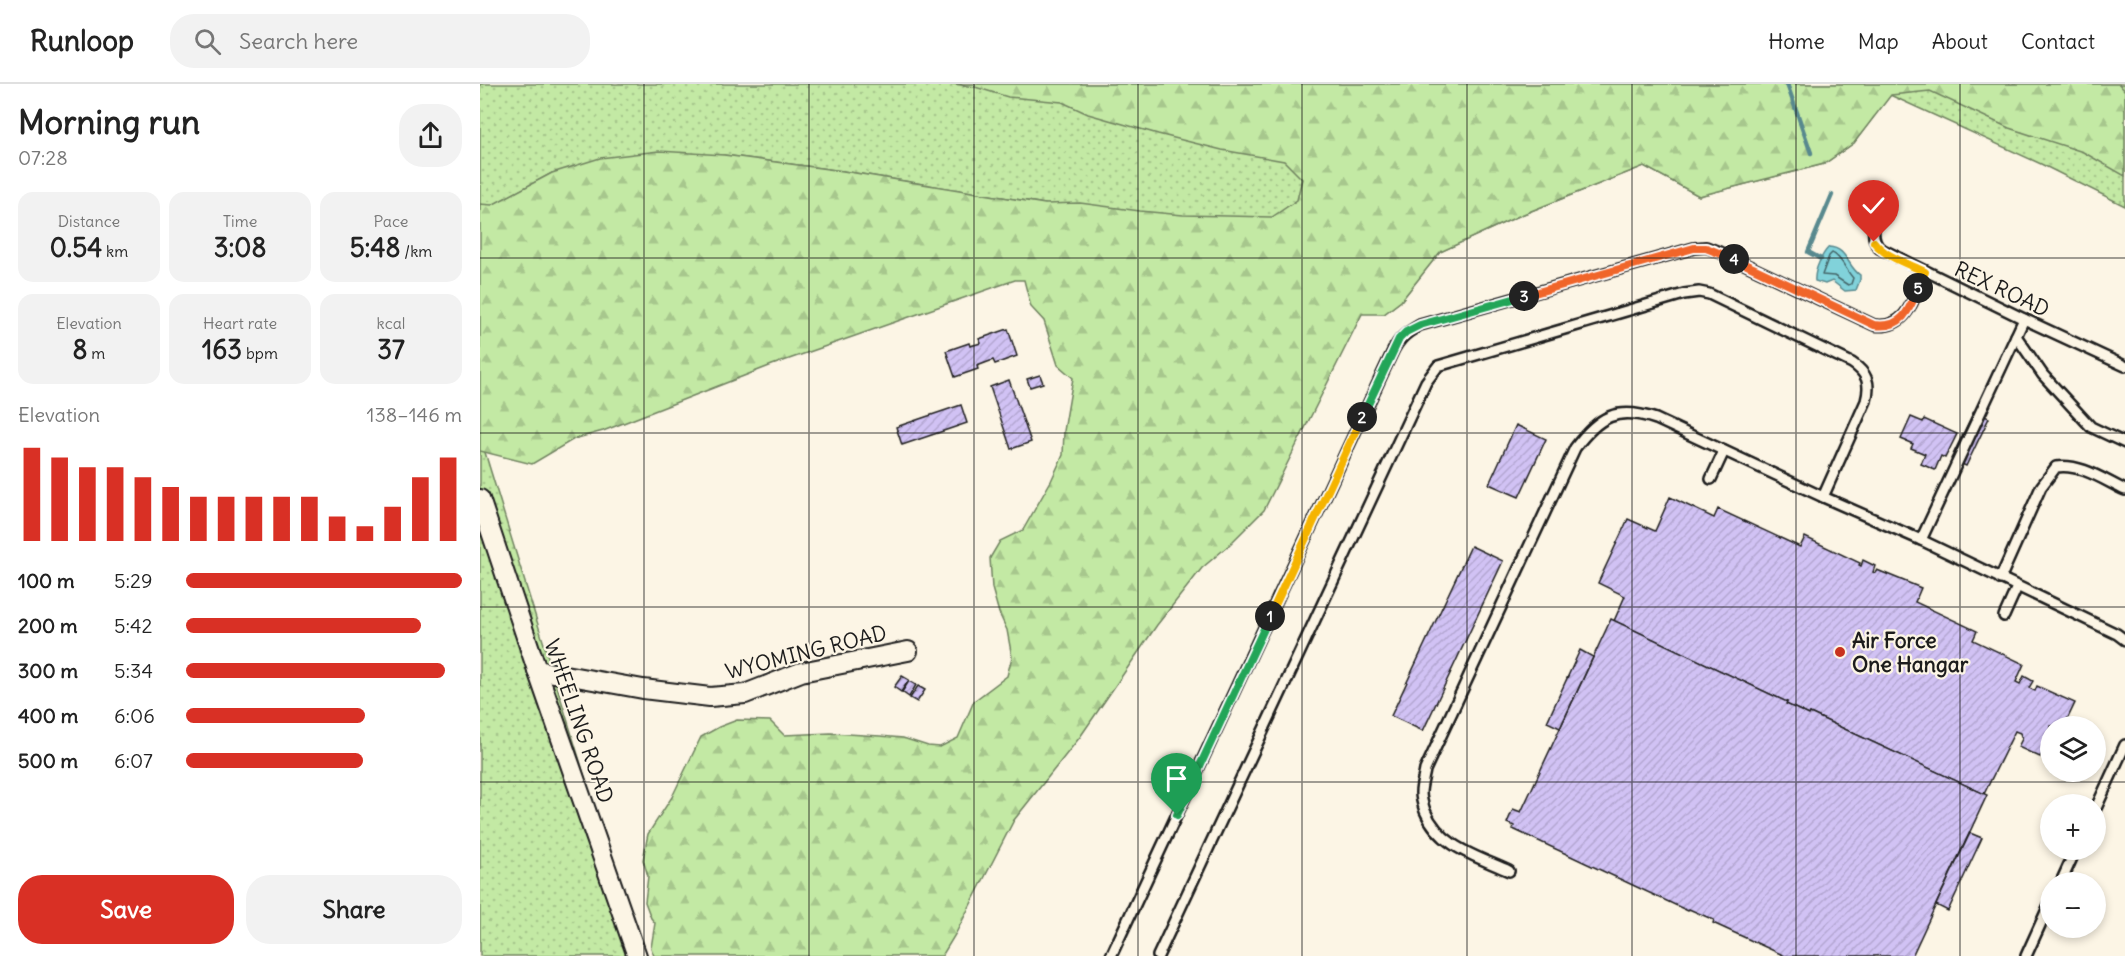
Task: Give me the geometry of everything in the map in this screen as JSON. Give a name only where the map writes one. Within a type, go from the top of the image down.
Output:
[{"type":"street","name":"WHEELING ROAD","points":[[480,500],[637,956]]},
{"type":"street","name":"WYOMING ROAD","points":[[537,670],[621,686],[710,697],[745,694],[801,672],[908,651]]},
{"type":"lane","name":"REX ROAD","points":[[1885,202],[1873,234],[1874,242],[1887,254],[2125,366]]},
{"type":"lane","points":[[1111,956],[1392,353],[1399,339],[1406,332],[1420,325],[1694,248],[1706,248],[1719,252],[1874,325],[1896,324],[1904,316],[1925,272]]},
{"type":"lane","points":[[1158,956],[1426,382],[1438,366],[1684,294],[1699,292],[1709,294],[1852,363],[1862,370],[1868,379],[1870,389],[1866,401],[1823,497]]},
{"type":"lane","points":[[1921,540],[2024,319]]},
{"type":"lane","points":[[2016,336],[2043,375],[2091,427],[2125,443]]},
{"type":"lane","points":[[1509,871],[1450,844],[1440,836],[1430,823],[1421,794],[1425,770],[1575,448],[1589,429],[1603,418],[1621,412],[1640,413],[1656,419],[1921,540],[2117,634],[2125,640]]},
{"type":"lane","points":[[1711,479],[1724,450]]},
{"type":"lane","points":[[2000,579],[2041,487],[2056,467],[2076,467],[2125,490]]},
{"type":"lane","points":[[2004,616],[2017,587]]},
{"type":"lane","points":[[2102,794],[2125,745]]},
{"type":"lane","points":[[2026,956],[2040,925]]},
{"type":"green space","points":[[480,84],[2125,84],[2125,206],[2041,164],[1890,95],[1854,143],[1824,164],[1699,196],[1644,166],[1521,215],[1440,252],[1401,301],[1384,314],[1045,204],[843,171],[724,155],[552,173],[480,212]]},
{"type":"green space","points":[[953,84],[2119,84],[2125,91],[2125,176],[2083,152],[2009,128],[1930,91],[1891,95],[1854,143],[1824,164],[1699,196],[1644,166],[1521,215],[1440,252],[1401,301],[1384,314],[1362,314],[1264,510],[1202,568],[1157,625],[1080,737],[1014,820],[942,956],[654,956],[651,948],[655,923],[645,902],[648,876],[643,860],[648,834],[672,797],[701,737],[737,720],[770,721],[784,735],[831,733],[880,736],[903,738],[928,746],[940,747],[958,738],[974,701],[1007,676],[1012,657],[1007,630],[999,613],[992,588],[990,558],[1000,541],[1023,530],[1063,455],[1064,431],[1073,378],[1058,365],[1044,321],[1031,307],[1024,280],[1015,280],[772,365],[603,431],[574,439],[532,464],[480,451],[480,204],[492,205],[552,173],[600,158],[659,151],[724,155],[843,171],[1045,204],[1080,203],[1183,215],[1272,217],[1297,200],[1302,179],[1284,161],[1222,150],[1158,134],[1088,114],[1062,102],[1008,97],[975,87]]},
{"type":"green space","points":[[480,436],[495,485],[640,956],[480,956]]},
{"type":"water","points":[[1829,247],[1840,251],[1860,275],[1856,290],[1845,291],[1832,281],[1825,284],[1815,281],[1819,262]]},
{"type":"building","points":[[1008,329],[1017,356],[995,364],[993,360],[977,366],[978,369],[955,377],[946,351],[969,343],[970,346],[981,343],[979,339]]},
{"type":"building","points":[[1040,375],[1043,383],[1030,387],[1027,379]]},
{"type":"building","points":[[1009,380],[1031,442],[1011,449],[990,387]]},
{"type":"building","points":[[961,405],[967,423],[902,445],[896,427]]},
{"type":"building","points":[[1974,411],[1989,418],[1966,466],[1951,459]]},
{"type":"building","points":[[1911,417],[1923,422],[1924,419],[1957,434],[1945,458],[1941,456],[1935,470],[1921,464],[1925,454],[1911,448],[1913,444],[1901,439]]},
{"type":"building","points":[[1516,425],[1546,439],[1519,497],[1489,484]]},
{"type":"building","name":"Air Force One Hangar","points":[[1670,497],[1714,518],[1718,509],[1800,547],[1805,537],[1860,563],[1861,566],[1863,560],[1875,566],[1873,572],[1875,573],[1877,570],[1921,588],[1915,602],[1977,631],[1973,640],[2024,664],[2016,682],[2020,684],[2024,676],[2033,681],[2029,688],[2035,691],[2037,686],[2075,703],[2069,716],[2040,716],[2040,757],[2018,747],[2022,739],[2020,733],[2015,731],[1984,794],[1810,713],[1809,715],[1786,704],[1787,702],[1614,621],[1625,596],[1598,583],[1628,519],[1655,531]]},
{"type":"building","points":[[1471,546],[1503,561],[1423,731],[1391,716]]},
{"type":"building","points":[[1611,619],[1787,702],[1786,704],[1809,715],[1810,713],[1987,795],[1912,956],[1785,956],[1713,923],[1714,920],[1689,909],[1688,911],[1513,829],[1514,826],[1507,823],[1513,809],[1521,812]]},
{"type":"building","points":[[1580,650],[1593,657],[1560,728],[1547,722]]},
{"type":"building","points":[[902,676],[909,680],[901,692],[894,687]]},
{"type":"building","points":[[909,681],[916,685],[909,697],[902,692]]},
{"type":"building","points":[[918,686],[925,690],[917,702],[910,698]]},
{"type":"building","points":[[1970,833],[1982,838],[1948,911],[1936,905]]},
{"type":"waterway","points":[[1787,84],[1811,153]]},
{"type":"waterway","points":[[1821,259],[1808,252],[1832,195]]},
{"type":"place","name":"Air Force One Hangar","points":[[1840,652]]},
{"type":"route","points":[[1177,815],[1392,353],[1399,339],[1406,332],[1420,325],[1694,248],[1706,248],[1719,252],[1874,325],[1896,324],[1911,304],[1925,272],[1887,254],[1874,242]]}]
